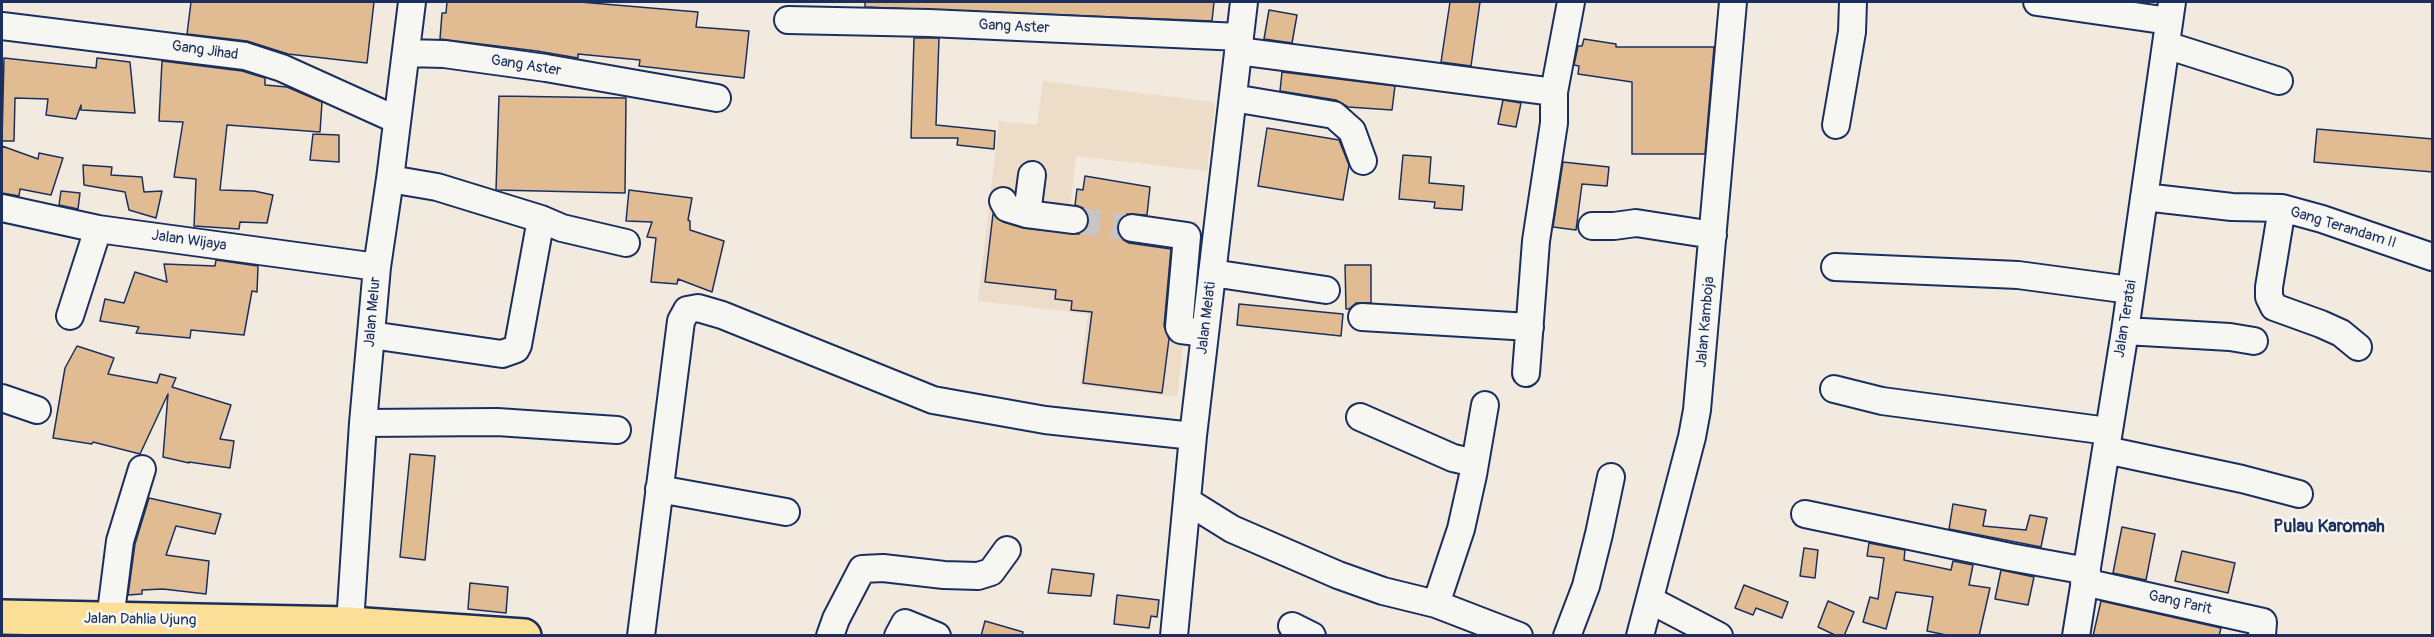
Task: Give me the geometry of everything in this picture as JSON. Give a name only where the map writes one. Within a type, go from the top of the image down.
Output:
[{"type":"main road","name":"Jalan Dahlia Ujung","points":[[2,621],[110,620],[202,628],[524,636]]},
{"type":"street","name":"Jalan Melur","points":[[348,630],[377,267],[412,2]]},
{"type":"street","name":"Jalan Melati","points":[[1174,636],[1193,436],[1244,2]]},
{"type":"street","points":[[1526,373],[1536,241],[1554,123],[1554,92],[1571,2]]},
{"type":"street","name":"Jalan Kamboja","points":[[1640,636],[1695,419],[1733,2]]},
{"type":"street","points":[[1836,125],[1852,32],[1853,2]]},
{"type":"street","points":[[2037,2],[2169,22],[2279,81]]},
{"type":"street","name":"Gang Aster","points":[[788,20],[929,23],[1239,44],[1554,92]]},
{"type":"street","name":"Jalan Teratai","points":[[2076,636],[2125,331],[2169,22]]},
{"type":"street","name":"Gang Jihad","points":[[2,26],[246,56],[282,68],[396,120]]},
{"type":"street","name":"Gang Aster","points":[[406,53],[444,54],[546,68],[717,98]]},
{"type":"street","points":[[1233,98],[1334,115],[1352,131],[1363,161]]},
{"type":"street","points":[[1027,214],[1032,175]]},
{"type":"street","points":[[390,179],[437,187],[541,219],[562,228],[626,243]]},
{"type":"street","name":"Gang Terandam II","points":[[2144,197],[2232,207],[2282,208],[2322,219],[2433,257]]},
{"type":"street","points":[[1003,201],[1007,208],[1027,214],[1074,220]]},
{"type":"street","name":"Jalan Wijaya","points":[[2,208],[98,229],[377,267]]},
{"type":"street","points":[[2282,208],[2269,287],[2269,297],[2274,307],[2341,333],[2358,347]]},
{"type":"street","points":[[371,335],[502,354],[516,350],[541,219]]},
{"type":"street","points":[[1592,226],[1636,223],[1713,235]]},
{"type":"street","points":[[1132,228],[1187,236],[1179,327],[1180,330],[1205,333]]},
{"type":"street","points":[[70,316],[98,229]]},
{"type":"street","points":[[1835,267],[2018,275],[2130,290]]},
{"type":"street","points":[[1212,273],[1326,290]]},
{"type":"street","points":[[641,636],[681,321],[687,310],[699,309],[722,315],[933,400],[1045,420],[1193,436]]},
{"type":"street","points":[[1362,317],[1530,327]]},
{"type":"street","points":[[2125,331],[2254,340]]},
{"type":"street","points":[[1834,389],[1882,401],[2107,441],[2299,494]]},
{"type":"street","points":[[2,398],[37,410]]},
{"type":"street","points":[[1436,604],[1461,529],[1485,405]]},
{"type":"street","points":[[1360,417],[1453,458],[1475,462]]},
{"type":"street","points":[[363,423],[497,422],[617,430]]},
{"type":"street","points":[[110,620],[120,541],[142,469]]},
{"type":"street","points":[[1567,636],[1586,586],[1611,477]]},
{"type":"street","points":[[659,489],[786,512]]},
{"type":"street","points":[[1187,501],[1232,529],[1338,575],[1383,591],[1436,604],[1519,636]]},
{"type":"street","points":[[1804,514],[2010,557],[2085,576]]},
{"type":"street","points":[[831,636],[836,619],[862,569],[883,568],[944,575],[978,576],[991,572],[1007,550]]},
{"type":"street","name":"Gang Parit","points":[[2085,576],[2263,622],[2262,636]]},
{"type":"street","points":[[1650,600],[1719,636]]},
{"type":"street","points":[[898,636],[904,623],[937,636]]},
{"type":"shaded area","points":[[1043,81],[1215,102],[1207,171],[1076,156],[1070,207],[1198,222],[1177,397],[1080,385],[1088,314],[978,301],[999,121],[1037,125]]},
{"type":"building","points":[[191,2],[374,2],[367,63],[288,54],[247,41],[187,34]]},
{"type":"building","points":[[447,2],[580,2],[698,12],[696,27],[749,31],[744,78],[639,66],[640,60],[578,54],[578,58],[440,39],[442,13],[446,13]]},
{"type":"building","points":[[865,2],[1214,2],[1212,21],[865,7]]},
{"type":"building","points":[[1450,2],[1480,2],[1471,66],[1441,62]]},
{"type":"building","points":[[1269,10],[1297,15],[1292,43],[1264,39]]},
{"type":"building","points":[[914,38],[939,38],[936,125],[995,131],[994,149],[957,145],[958,138],[911,138]]},
{"type":"building","points":[[1584,39],[1616,44],[1616,47],[1714,47],[1705,154],[1632,154],[1632,82],[1578,74],[1579,66],[1574,65],[1578,46],[1582,46]]},
{"type":"building","points":[[4,58],[96,68],[97,58],[130,62],[135,113],[81,110],[81,105],[76,119],[46,115],[48,99],[15,98],[14,141],[2,141]]},
{"type":"building","points":[[162,61],[242,71],[265,78],[265,85],[287,87],[322,102],[320,132],[227,125],[220,190],[254,191],[273,195],[267,223],[240,222],[239,229],[194,226],[196,179],[174,177],[183,122],[159,121]]},
{"type":"building","points":[[1282,72],[1395,86],[1392,110],[1348,107],[1336,100],[1280,91]]},
{"type":"building","points":[[499,96],[626,98],[625,193],[496,190]]},
{"type":"building","points":[[1503,100],[1521,103],[1516,127],[1498,124]]},
{"type":"building","points":[[1267,128],[1339,140],[1349,165],[1343,200],[1258,186]]},
{"type":"building","points":[[2317,129],[2433,139],[2433,172],[2314,162]]},
{"type":"building","points":[[313,134],[339,135],[339,162],[310,160]]},
{"type":"building","points":[[2,146],[38,159],[39,153],[63,158],[51,195],[20,189],[19,196],[2,193]]},
{"type":"building","points":[[1403,155],[1431,157],[1429,183],[1464,186],[1462,210],[1434,208],[1435,202],[1399,199]]},
{"type":"building","points":[[1563,162],[1609,167],[1607,186],[1582,184],[1576,230],[1553,227]]},
{"type":"building","points":[[83,165],[112,167],[111,175],[142,177],[144,192],[162,191],[156,218],[129,210],[125,192],[84,185]]},
{"type":"building","points":[[1085,176],[1150,187],[1147,215],[1127,214],[1121,218],[1117,226],[1122,239],[1129,243],[1171,249],[1164,326],[1169,339],[1162,393],[1083,383],[1092,312],[1071,310],[1072,301],[1055,299],[1056,290],[985,282],[993,214],[1003,222],[1023,228],[1079,234],[1086,230],[1089,221],[1083,208],[1075,205],[1077,189],[1083,190]]},
{"type":"building","points":[[629,190],[692,198],[688,220],[690,230],[724,241],[712,292],[678,279],[677,284],[651,282],[656,238],[647,237],[652,222],[626,221]]},
{"type":"building","points":[[61,191],[80,193],[78,209],[59,205]]},
{"type":"building","points":[[216,260],[258,266],[257,292],[252,291],[244,335],[191,330],[190,338],[136,333],[139,327],[100,321],[105,299],[124,303],[135,272],[167,282],[164,264],[215,266]]},
{"type":"building","points":[[1345,265],[1371,265],[1371,303],[1356,303],[1346,309]]},
{"type":"building","points":[[1239,304],[1343,314],[1341,336],[1237,325]]},
{"type":"building","points":[[77,346],[114,358],[108,374],[157,383],[160,374],[176,378],[172,387],[231,405],[220,439],[234,441],[230,468],[163,457],[168,394],[140,454],[93,442],[92,444],[53,438],[65,368]]},
{"type":"building","points":[[410,454],[435,456],[425,560],[400,557]]},
{"type":"building","points":[[149,498],[221,514],[215,534],[176,526],[166,555],[209,561],[206,594],[163,589],[142,590],[142,594],[128,595],[135,544]]},
{"type":"building","points":[[1953,504],[1986,510],[1983,526],[2026,530],[2030,515],[2047,518],[2041,547],[1949,529]]},
{"type":"building","points":[[2122,527],[2155,534],[2146,580],[2113,573]]},
{"type":"building","points":[[1869,543],[1905,550],[1904,560],[1951,570],[1953,561],[1973,565],[1969,585],[1990,588],[1979,636],[1951,636],[1927,631],[1933,597],[1896,592],[1886,629],[1863,622],[1870,597],[1878,599],[1884,558],[1867,556]]},
{"type":"building","points":[[1804,548],[1818,550],[1815,578],[1800,576]]},
{"type":"building","points":[[2182,551],[2235,563],[2228,593],[2175,581]]},
{"type":"building","points":[[1052,569],[1094,574],[1091,596],[1048,593]]},
{"type":"building","points":[[2001,570],[2034,577],[2028,605],[1995,599]]},
{"type":"building","points":[[470,583],[508,587],[506,613],[468,609]]},
{"type":"building","points":[[1744,585],[1788,602],[1782,618],[1756,608],[1753,615],[1735,608]]},
{"type":"building","points":[[1117,595],[1159,600],[1157,617],[1151,616],[1149,628],[1114,624]]},
{"type":"building","points":[[1828,601],[1854,612],[1844,636],[1837,636],[1818,627]]},
{"type":"building","points":[[2101,601],[2221,628],[2219,636],[2093,636]]},
{"type":"building","points":[[985,621],[1023,632],[1022,636],[981,636]]},
{"type":"tunnel","points":[[1074,220],[1132,228]]},
{"type":"district","name":"Pulau Karomah","points":[[2329,527]]}]
